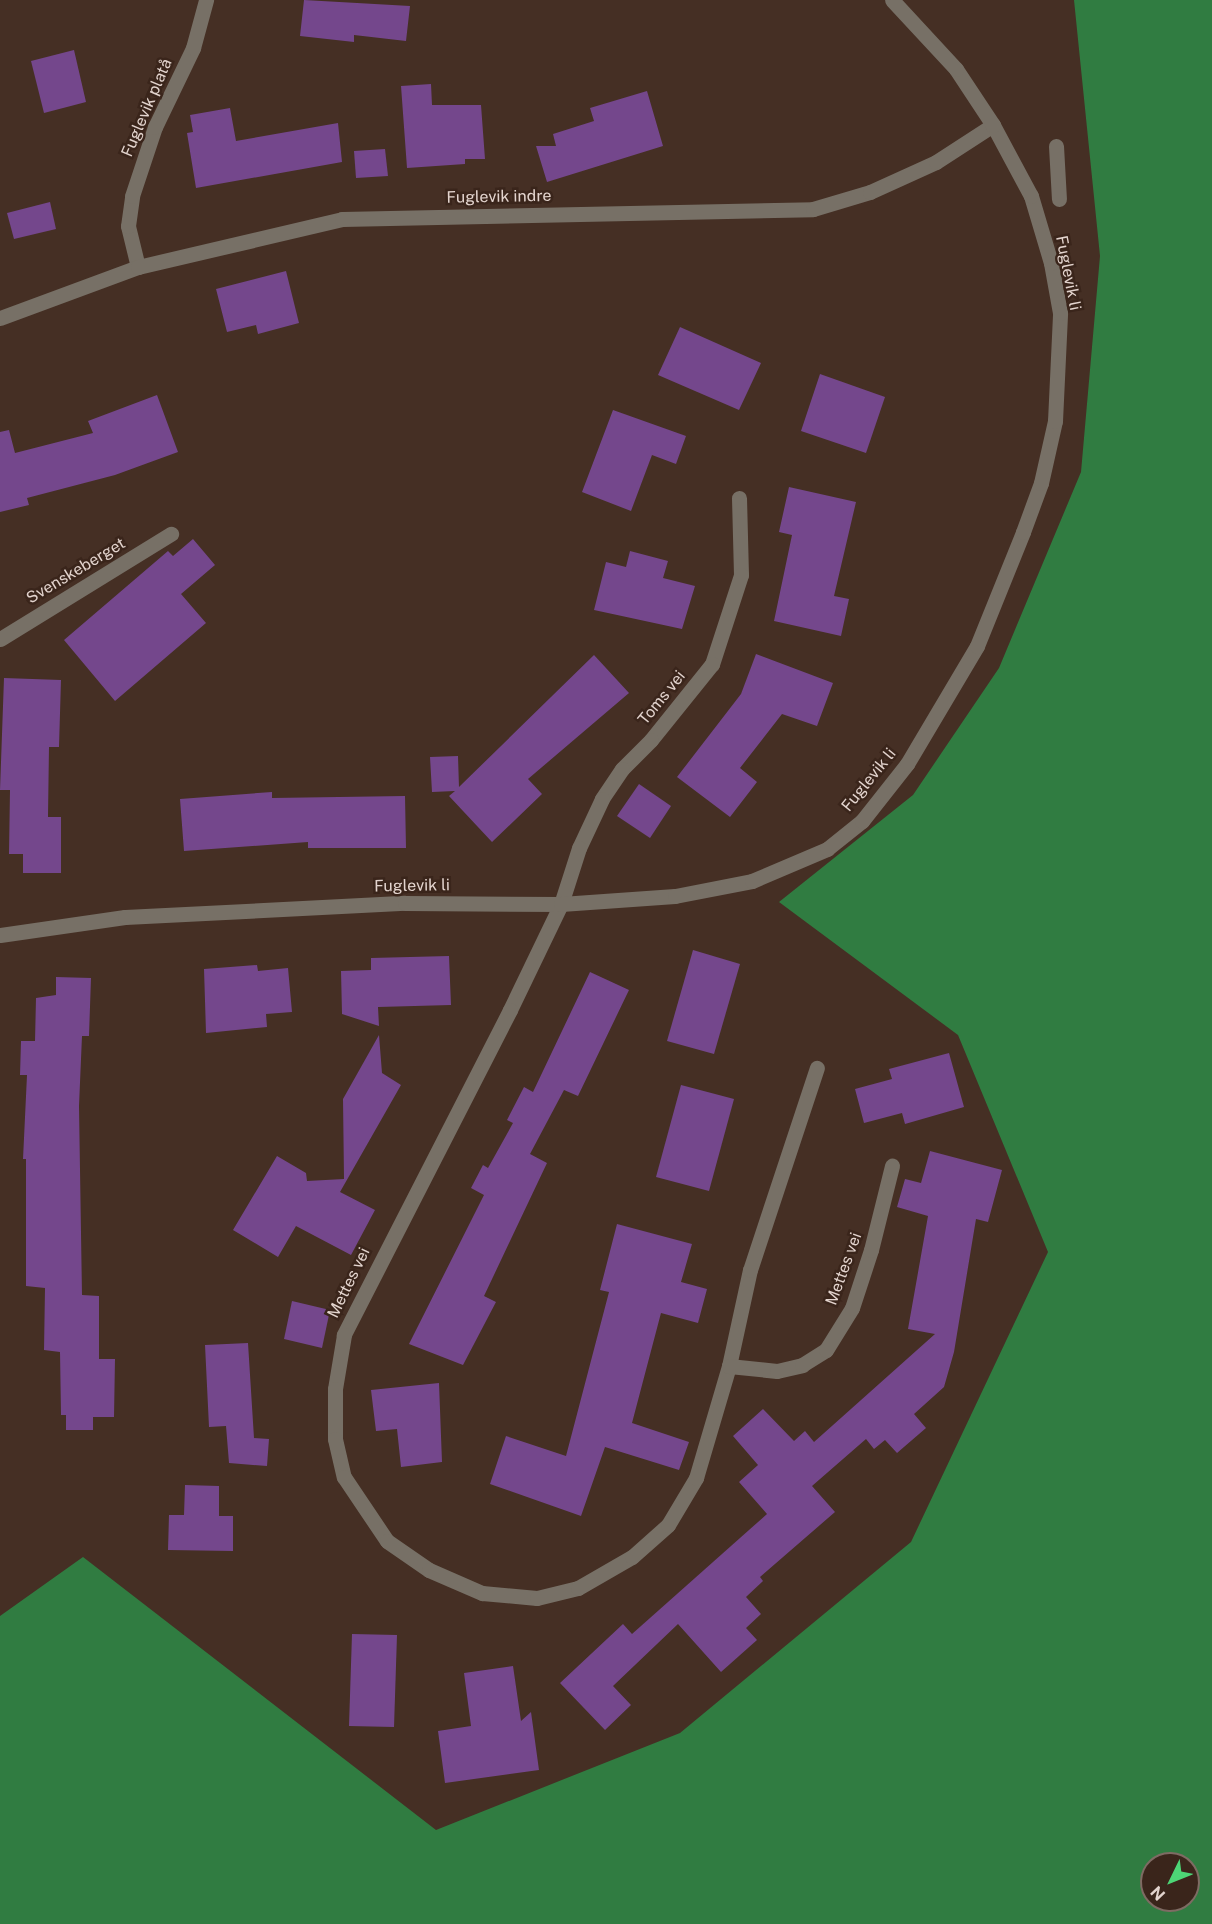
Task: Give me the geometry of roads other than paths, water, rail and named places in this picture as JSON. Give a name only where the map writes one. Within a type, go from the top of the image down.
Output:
[{"type":"street","name":"Fuglevik platå","points":[[138,267],[128,226],[132,196],[155,127],[193,48],[206,0]]},
{"type":"street","name":"Fuglevik li","points":[[0,935],[125,917],[405,903],[561,904],[675,896],[752,881],[827,849],[862,821],[907,764],[977,646],[1041,483],[1055,421],[1060,313],[1051,262],[1031,196],[993,125],[956,69],[892,0]]},
{"type":"street","name":"Fuglevik indre","points":[[0,318],[138,267],[342,219],[813,209],[870,192],[936,162],[993,125]]},
{"type":"street","points":[[1056,146],[1059,199]]},
{"type":"street","name":"Toms vei","points":[[561,904],[579,848],[602,799],[622,769],[651,740],[712,664],[741,574],[739,498]]},
{"type":"street","name":"Svenskeberget","points":[[0,639],[171,534]]},
{"type":"street","name":"Mettes vei","points":[[561,904],[344,1335],[335,1389],[335,1439],[344,1477],[387,1541],[429,1570],[482,1593],[537,1598],[578,1588],[632,1557],[668,1525],[696,1478],[729,1366],[750,1270],[817,1068]]},
{"type":"street","name":"Mettes vei","points":[[729,1366],[777,1371],[802,1365],[826,1350],[852,1308],[872,1250],[892,1166]]}]
